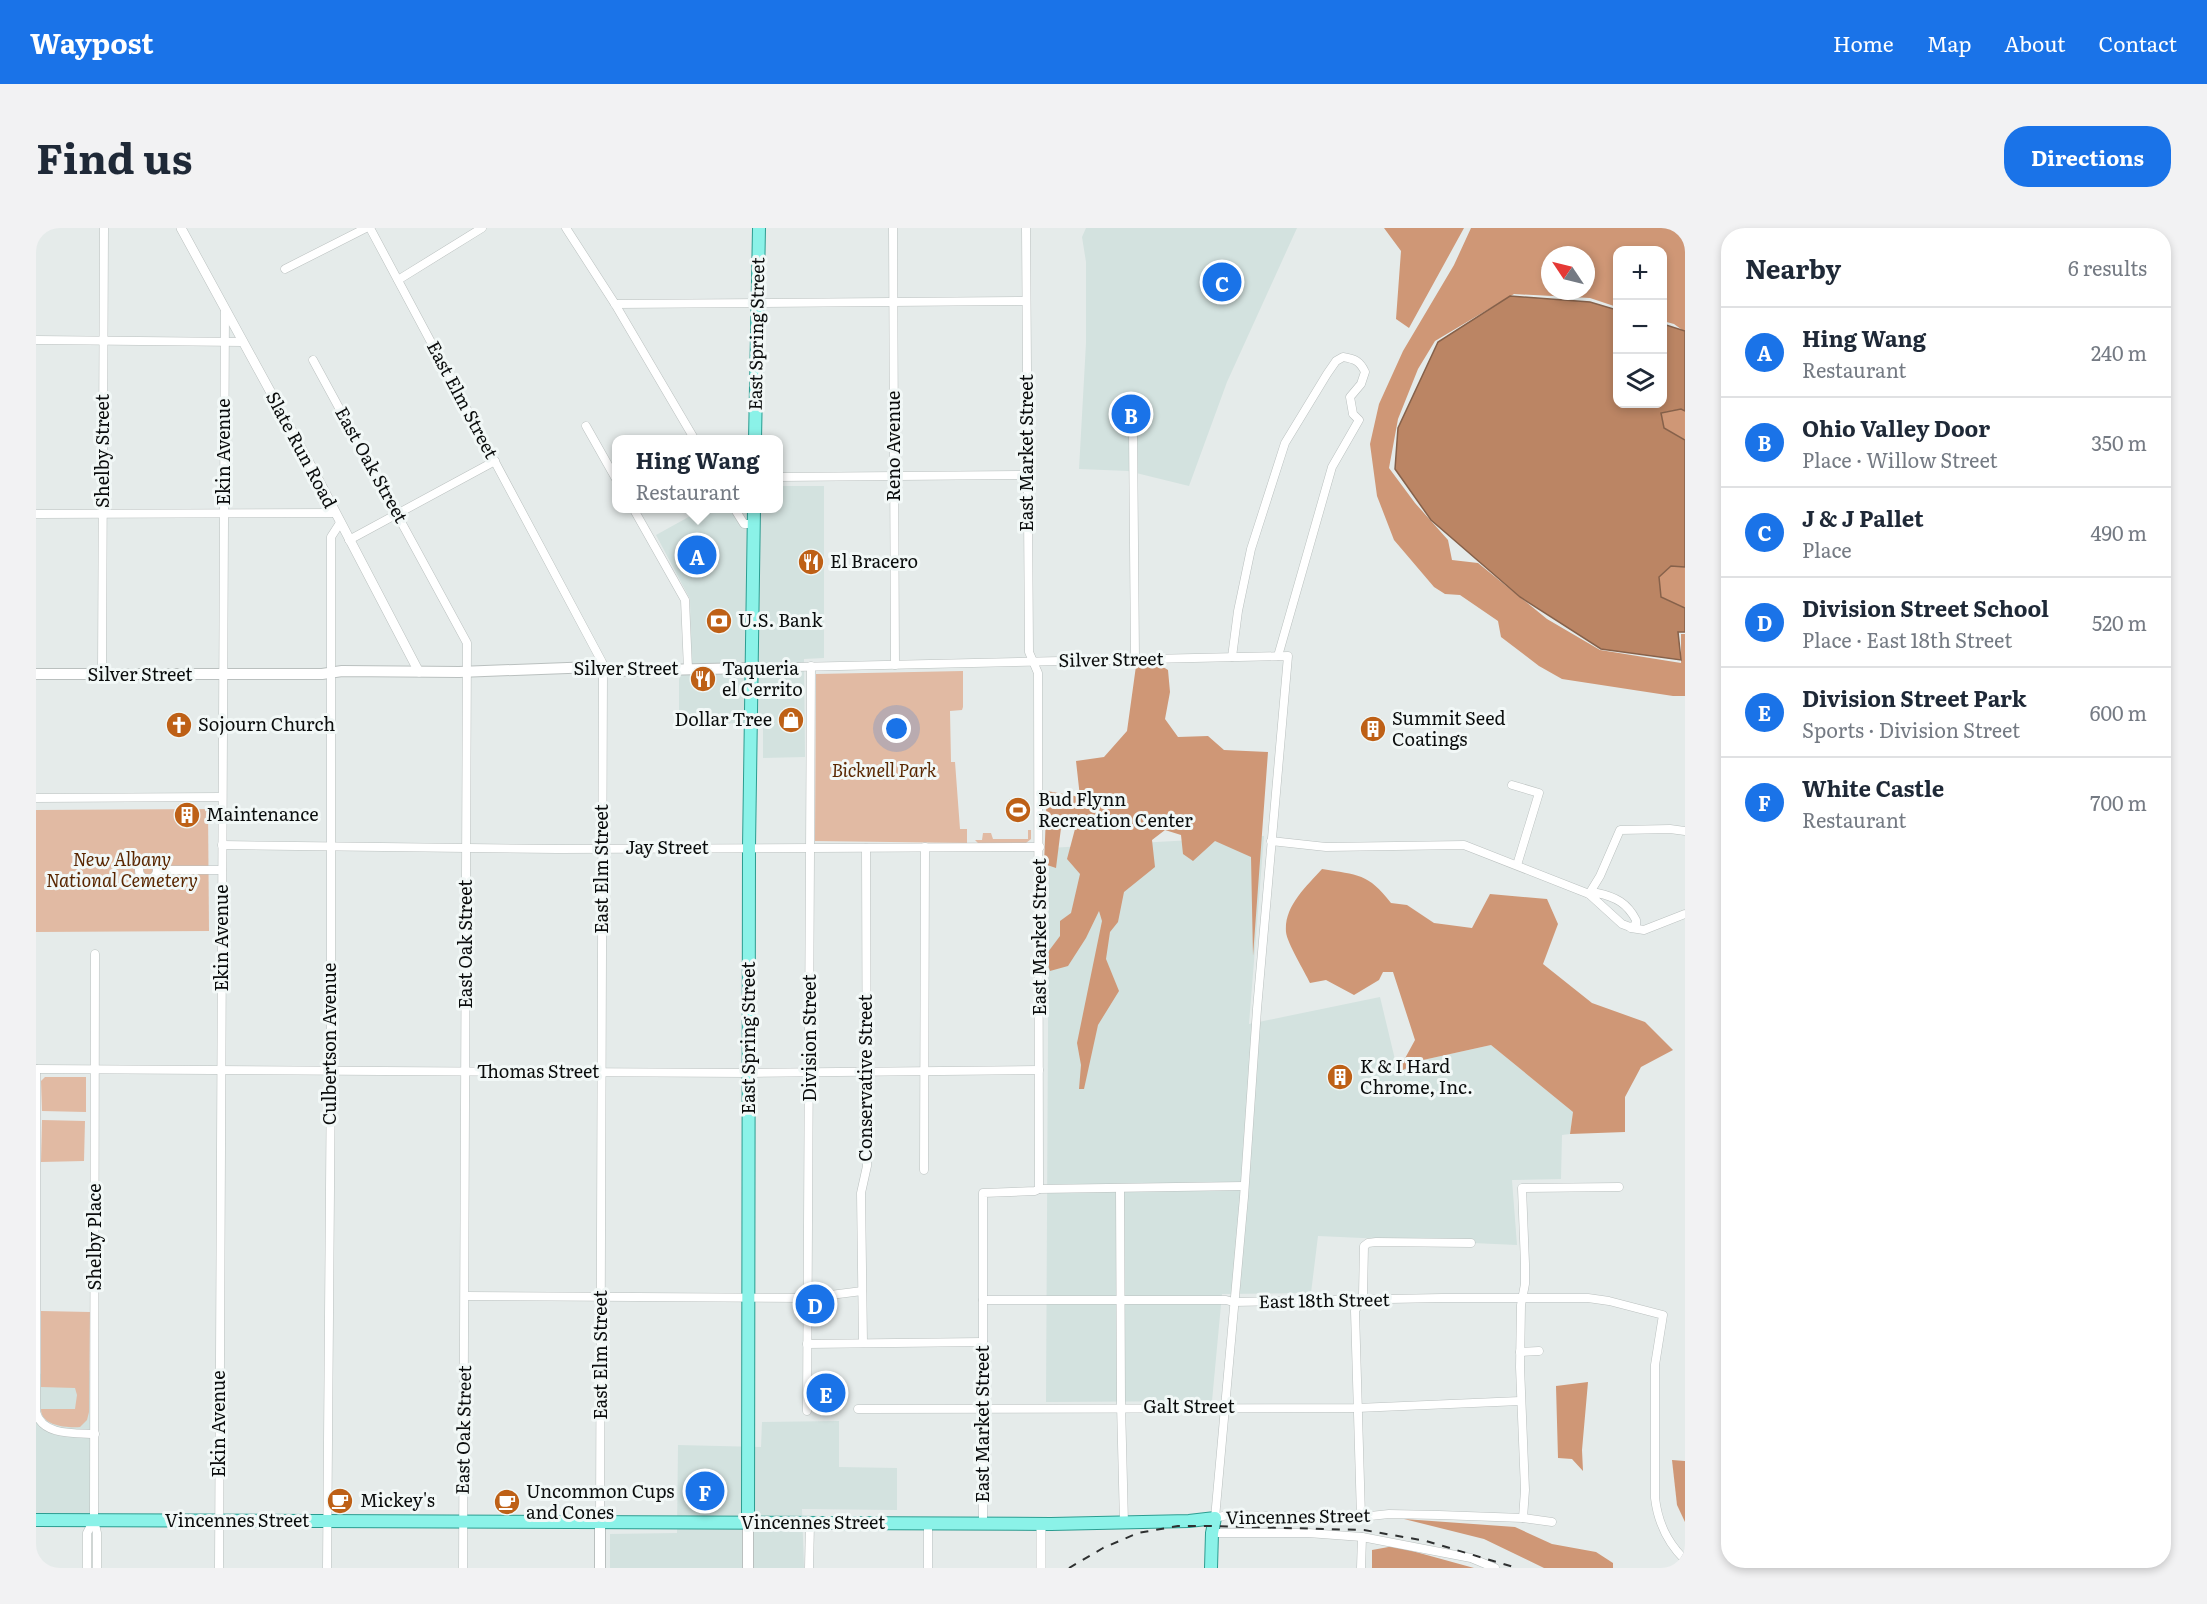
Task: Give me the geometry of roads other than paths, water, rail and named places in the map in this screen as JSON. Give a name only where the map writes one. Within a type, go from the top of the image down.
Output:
[{"type":"main road","name":"East Spring Street","points":[[755,435],[759,228]]},
{"type":"main road","name":"East Spring Street","points":[[748,1568],[749,847],[754,513]]},
{"type":"main road","name":"Silver Street","points":[[36,674],[223,675],[467,672],[594,667],[614,671],[750,668]]},
{"type":"main road","name":"Vincennes Street","points":[[36,1520],[1041,1524],[1190,1521],[1215,1518]]},
{"type":"main road","points":[[1211,1568],[1215,1518]]},
{"type":"main road","name":"East Elm Street","points":[[600,1523],[600,1568]]},
{"type":"main road","points":[[1204,1568],[1206,1546],[1212,1533]]},
{"type":"street","name":"Shelby Street","points":[[102,675],[104,228]]},
{"type":"street","name":"Slate Run Road","points":[[181,228],[419,672]]},
{"type":"street","points":[[285,269],[368,228]]},
{"type":"street","name":"East Elm Street","points":[[368,228],[602,662],[600,1523]]},
{"type":"street","points":[[398,280],[482,228]]},
{"type":"street","points":[[566,228],[615,304],[691,435]]},
{"type":"street","name":"Reno Avenue","points":[[893,228],[895,665]]},
{"type":"street","name":"East Market Street","points":[[983,1523],[983,1193],[1027,1192],[1039,1189],[1038,673],[1029,652],[1026,228]]},
{"type":"street","points":[[615,304],[1026,301]]},
{"type":"street","name":"Ekin Avenue","points":[[219,1568],[225,308]]},
{"type":"street","points":[[36,340],[243,342]]},
{"type":"street","points":[[1232,657],[1238,611],[1251,549],[1286,442],[1336,361],[1343,357],[1355,359],[1365,372],[1361,384],[1350,397],[1353,414],[1359,420],[1332,467],[1278,656]]},
{"type":"street","name":"East Oak Street","points":[[313,360],[467,643],[463,1568]]},
{"type":"street","points":[[586,426],[612,472]]},
{"type":"street","points":[[1133,429],[1135,659]]},
{"type":"street","points":[[349,540],[495,461]]},
{"type":"street","points":[[783,477],[1028,475]]},
{"type":"street","points":[[36,514],[335,513]]},
{"type":"street","points":[[636,513],[685,600],[688,669]]},
{"type":"street","points":[[737,513],[744,524],[753,525]]},
{"type":"street","name":"Culbertson Avenue","points":[[327,1568],[331,1071],[331,537],[340,523]]},
{"type":"street","name":"Silver Street","points":[[750,668],[1288,656],[1271,842]]},
{"type":"street","name":"Division Street","points":[[807,1411],[811,666]]},
{"type":"street","points":[[1512,785],[1539,793],[1517,864]]},
{"type":"street","points":[[36,798],[222,797]]},
{"type":"street","points":[[1589,894],[1600,876],[1620,830],[1685,831]]},
{"type":"street","points":[[1215,1518],[1271,842],[1326,847],[1464,845],[1589,894],[1610,896],[1625,904],[1636,920],[1636,926],[1630,927]]},
{"type":"street","name":"Jay Street","points":[[222,845],[466,849],[1040,847]]},
{"type":"street","points":[[924,1170],[926,847]]},
{"type":"street","name":"Conservative Street","points":[[863,1343],[861,1193],[867,1166],[866,848]]},
{"type":"street","points":[[157,870],[222,870]]},
{"type":"street","points":[[1589,894],[1622,924],[1644,930],[1685,914]]},
{"type":"street","name":"Shelby Place","points":[[95,954],[93,1520],[97,1533],[97,1568]]},
{"type":"street","points":[[36,1069],[36,1412],[41,1424],[52,1430],[95,1434]]},
{"type":"street","name":"Thomas Street","points":[[36,1069],[602,1072],[1040,1071]]},
{"type":"street","points":[[1039,1189],[1244,1186]]},
{"type":"street","points":[[1523,1518],[1524,1459],[1520,1352],[1525,1264],[1522,1188],[1619,1187]]},
{"type":"street","points":[[1120,1189],[1124,1523]]},
{"type":"street","points":[[1360,1517],[1355,1311],[1363,1295],[1364,1249],[1368,1243],[1471,1243]]},
{"type":"street","points":[[465,1296],[807,1298],[862,1291]]},
{"type":"street","name":"East 18th Street","points":[[983,1300],[1226,1300],[1233,1302],[1588,1298],[1663,1315],[1655,1365],[1655,1498],[1658,1518],[1664,1533],[1685,1560]]},
{"type":"street","points":[[807,1344],[983,1342]]},
{"type":"street","points":[[1520,1352],[1539,1352]]},
{"type":"street","name":"Galt Street","points":[[858,1409],[1357,1408],[1521,1401]]},
{"type":"street","name":"Vincennes Street","points":[[1215,1518],[1227,1515],[1360,1517],[1389,1514],[1523,1518],[1552,1522]]},
{"type":"street","name":"Shelby Place","points":[[87,1568],[87,1533],[93,1520]]},
{"type":"street","points":[[809,1568],[810,1523]]},
{"type":"street","points":[[928,1524],[928,1568]]},
{"type":"street","points":[[1041,1524],[1041,1568]]},
{"type":"street","name":"Vincennes Street","points":[[1212,1533],[1308,1533],[1362,1537],[1471,1558],[1495,1568]]},
{"type":"street","points":[[1361,1568],[1362,1537]]},
{"type":"railway","points":[[1069,1568],[1103,1548],[1138,1533],[1178,1526],[1364,1530],[1426,1541],[1517,1568]]},
{"type":"place","name":"J & J Pallet","points":[[1222,282]]},
{"type":"place","name":"Ohio Valley Door","points":[[1131,414]]},
{"type":"place","name":"Hing Wang","points":[[697,555]]},
{"type":"place","name":"El Bracero","points":[[811,562]]},
{"type":"place","name":"U.S. Bank","points":[[719,621]]},
{"type":"place","name":"Taqueria el Cerrito","points":[[703,679]]},
{"type":"place","name":"Dollar Tree","points":[[791,720]]},
{"type":"place","name":"Sojourn Church","points":[[179,725]]},
{"type":"place","name":"Summit Seed Coatings","points":[[1373,729]]},
{"type":"place","name":"Bud Flynn Recreation Center","points":[[1018,810]]},
{"type":"place","name":"Maintenance","points":[[187,815]]},
{"type":"place","name":"K & I Hard Chrome, Inc.","points":[[1340,1077]]},
{"type":"place","name":"Division Street School","points":[[815,1304]]},
{"type":"place","name":"Division Street Park","points":[[826,1393]]},
{"type":"place","name":"White Castle","points":[[705,1491]]},
{"type":"place","name":"Mickey's","points":[[340,1501]]},
{"type":"place","name":"Uncommon Cups and Cones","points":[[507,1502]]},
{"type":"park label","name":"Bicknell Park","points":[[884,771]]},
{"type":"park label","name":"New Albany National Cemetery","points":[[122,870]]}]
